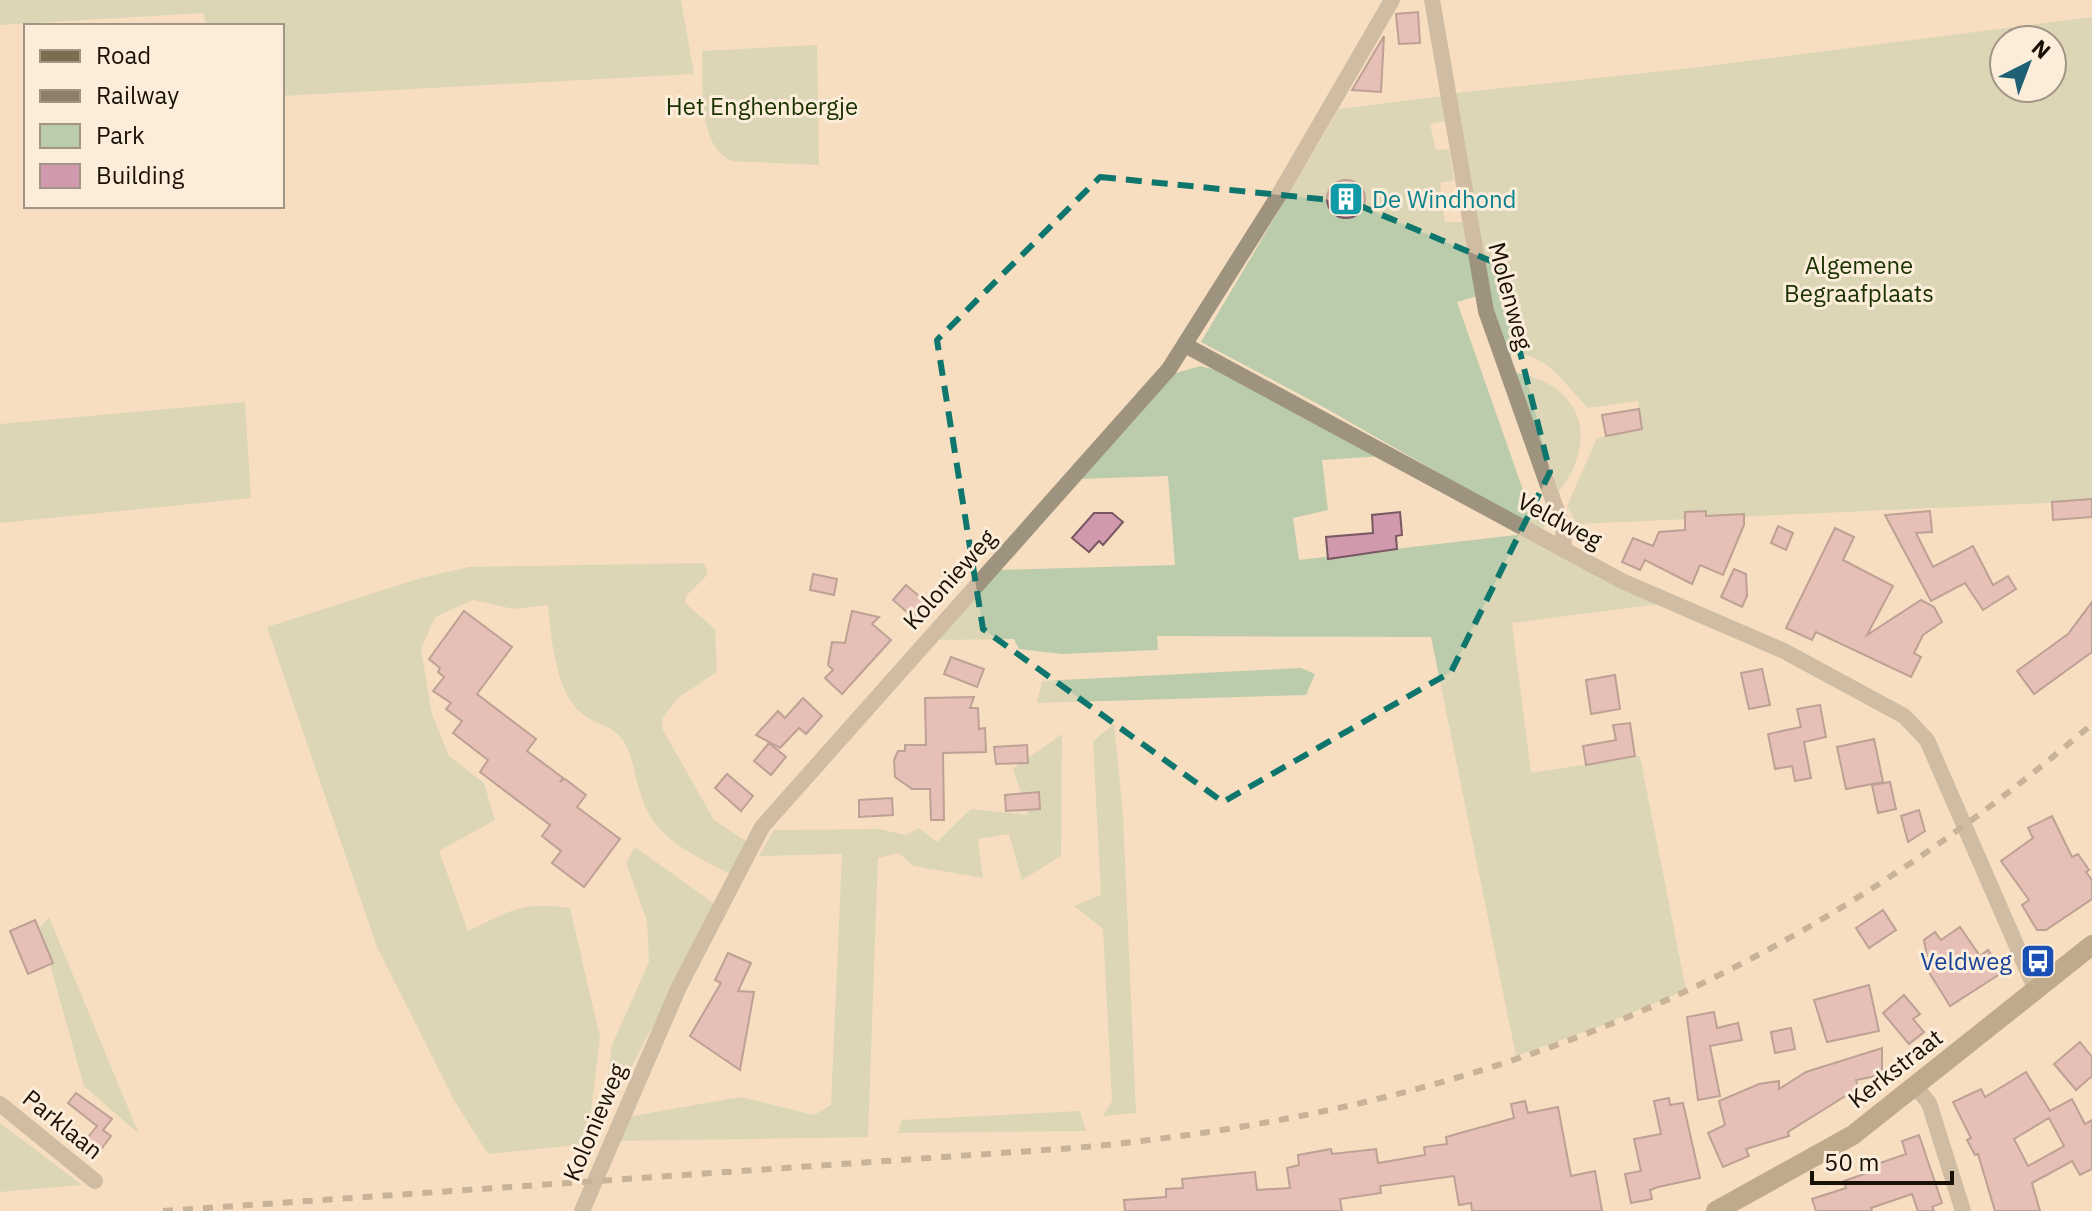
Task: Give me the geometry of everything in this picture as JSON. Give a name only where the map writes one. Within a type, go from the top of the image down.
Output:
[{"type":"main road","name":"Kerkstraat","points":[[1716,1211],[1853,1135],[2092,945]]},
{"type":"street","name":"Kolonieweg","points":[[582,1211],[679,987],[762,827],[1169,369],[1297,164],[1392,0]]},
{"type":"street","name":"Molenweg","points":[[1432,0],[1486,311],[1563,528],[1564,549]]},
{"type":"street","name":"Veldweg","points":[[1185,345],[1622,581],[1784,651],[1904,716],[1927,740],[2035,988]]},
{"type":"street","points":[[1916,1087],[1929,1103],[1963,1211]]},
{"type":"street","name":"Parklaan","points":[[0,1104],[95,1181]]},
{"type":"highlighted area","points":[[1100,177],[1351,202],[1498,264],[1550,472],[1451,672],[1223,802],[983,629],[937,340]]},
{"type":"green space","points":[[0,0],[681,0],[694,74],[284,96],[284,24],[206,24],[203,13],[0,25]]},
{"type":"green space","name":"Algemene Begraafplaats","points":[[2092,17],[2092,501],[1577,524],[1567,506],[1597,438],[1643,430],[1638,401],[1588,408],[1544,363],[1522,355],[1509,355],[1490,309],[1455,93],[1692,68],[1988,30],[1988,104],[2068,104],[2068,24],[2037,24]]},
{"type":"green space","name":"Het Enghenbergje","points":[[817,45],[819,165],[732,161],[720,153],[712,142],[704,112],[702,51]]},
{"type":"green space","points":[[1442,96],[1445,121],[1430,124],[1436,150],[1449,149],[1454,180],[1440,183],[1445,222],[1463,222],[1477,296],[1457,302],[1530,510],[1548,504],[1552,515],[1543,529],[1533,527],[1320,405],[1201,342],[1339,109]]},
{"type":"green space","points":[[1201,366],[1223,372],[1384,456],[1322,460],[1328,510],[1293,518],[1299,560],[1525,534],[1659,604],[1512,623],[1531,773],[1640,756],[1686,990],[1598,1027],[1516,1056],[1431,637],[1157,636],[1158,650],[1062,654],[1019,649],[1014,639],[935,640],[996,570],[1175,565],[1168,476],[1076,479],[1169,375]]},
{"type":"green space","points":[[1516,373],[1539,379],[1557,389],[1570,402],[1578,417],[1581,434],[1579,453],[1559,492]]},
{"type":"green space","points":[[245,402],[251,498],[0,523],[0,424]]},
{"type":"green space","points":[[704,563],[708,574],[686,596],[685,603],[715,629],[717,672],[679,697],[662,719],[663,730],[714,820],[749,843],[732,875],[678,845],[656,825],[642,798],[623,740],[613,730],[583,715],[570,700],[559,675],[548,605],[513,609],[473,600],[435,617],[421,649],[432,714],[449,756],[484,783],[495,820],[439,851],[468,931],[516,909],[539,906],[570,908],[600,1037],[588,1136],[577,1145],[488,1154],[454,1100],[377,947],[267,627],[421,578],[469,567]]},
{"type":"green space","points":[[1301,668],[1315,674],[1306,695],[1037,703],[1042,681]]},
{"type":"green space","points":[[1114,724],[1123,815],[1136,1113],[1103,1116],[1112,1101],[1103,929],[1074,906],[1101,895],[1093,741]]},
{"type":"green space","points":[[1062,734],[1061,856],[1022,880],[1009,834],[978,839],[983,878],[913,866],[899,853],[878,858],[868,1137],[620,1141],[632,1116],[741,1097],[814,1115],[831,1105],[842,854],[759,856],[774,830],[879,829],[906,835],[919,828],[937,842],[971,809],[1028,815],[1013,769]]},
{"type":"green space","points":[[635,847],[716,905],[601,1125],[612,1045],[649,962],[647,921],[626,863]]},
{"type":"green space","points":[[49,917],[139,1134],[84,1086],[49,961],[35,933]]},
{"type":"green space","points":[[1080,1111],[1086,1131],[898,1133],[902,1120]]},
{"type":"green space","points":[[0,1123],[82,1185],[0,1192]]},
{"type":"building","points":[[1418,12],[1420,43],[1399,44],[1396,14]]},
{"type":"building","points":[[1384,36],[1381,92],[1352,90]]},
{"type":"building","name":"De Windhond","points":[[1346,180],[1360,185],[1365,199],[1360,213],[1346,218],[1332,213],[1327,199],[1332,185]]},
{"type":"building","points":[[1639,409],[1642,429],[1606,436],[1602,415]]},
{"type":"building","points":[[2092,499],[2092,517],[2053,520],[2052,502]]},
{"type":"building","points":[[1706,511],[1706,516],[1744,514],[1744,525],[1723,575],[1700,565],[1692,584],[1645,560],[1640,570],[1622,562],[1633,538],[1653,546],[1659,532],[1685,530],[1685,512]]},
{"type":"building","points":[[1930,511],[1932,532],[1916,533],[1933,567],[1973,546],[1993,585],[2008,576],[2016,589],[1983,610],[1965,583],[1931,601],[1885,515]]},
{"type":"building","points":[[1400,512],[1402,535],[1396,536],[1397,549],[1328,559],[1326,537],[1373,533],[1372,515]]},
{"type":"building","points":[[1094,513],[1112,513],[1123,522],[1103,545],[1099,541],[1089,552],[1072,538]]},
{"type":"building","points":[[1778,526],[1793,533],[1786,550],[1771,543]]},
{"type":"building","points":[[1835,528],[1854,537],[1843,560],[1893,586],[1867,635],[1921,600],[1934,607],[1942,622],[1923,635],[1914,653],[1921,657],[1911,677],[1816,632],[1812,640],[1786,628]]},
{"type":"building","points":[[1734,569],[1746,574],[1747,596],[1742,607],[1721,597]]},
{"type":"building","points":[[813,574],[837,579],[834,595],[810,590]]},
{"type":"building","points":[[906,585],[926,602],[913,617],[893,600]]},
{"type":"building","points":[[2092,602],[2092,652],[2034,694],[2017,671],[2068,634]]},
{"type":"building","points":[[464,611],[512,647],[477,694],[536,739],[527,751],[563,778],[560,782],[565,779],[586,795],[577,807],[620,839],[584,887],[552,863],[561,851],[542,836],[550,825],[480,772],[488,760],[453,733],[462,721],[446,709],[451,703],[433,691],[444,677],[438,672],[440,668],[429,659]]},
{"type":"building","points":[[852,611],[879,617],[872,624],[891,640],[842,694],[825,678],[833,670],[828,665],[832,642],[845,643]]},
{"type":"building","points":[[951,657],[984,669],[977,687],[944,674]]},
{"type":"building","points":[[1762,669],[1770,705],[1749,709],[1741,673]]},
{"type":"building","points":[[1615,675],[1620,709],[1591,714],[1586,680]]},
{"type":"building","points":[[974,697],[970,708],[978,708],[979,729],[985,728],[986,752],[943,753],[944,820],[931,820],[930,789],[912,789],[895,777],[894,760],[898,751],[905,751],[905,745],[926,745],[925,698]]},
{"type":"building","points":[[803,698],[822,716],[806,734],[799,728],[780,748],[756,735],[778,711],[785,718]]},
{"type":"building","points":[[1820,705],[1826,737],[1804,742],[1811,778],[1795,781],[1792,766],[1775,769],[1768,734],[1801,727],[1797,709]]},
{"type":"building","points":[[1630,723],[1635,756],[1586,765],[1583,746],[1616,740],[1613,725]]},
{"type":"building","points":[[1874,739],[1883,782],[1846,789],[1837,747]]},
{"type":"building","points":[[769,743],[786,757],[771,775],[754,761]]},
{"type":"building","points":[[1027,745],[1028,763],[996,764],[994,747]]},
{"type":"building","points":[[727,774],[753,796],[741,811],[715,788]]},
{"type":"building","points":[[1890,782],[1896,809],[1878,813],[1872,785]]},
{"type":"building","points":[[1039,792],[1040,809],[1006,811],[1005,795]]},
{"type":"building","points":[[892,798],[893,815],[859,817],[859,800]]},
{"type":"building","points":[[1919,810],[1925,831],[1908,842],[1901,816]]},
{"type":"building","points":[[2052,816],[2072,857],[2078,854],[2089,870],[2086,872],[2092,880],[2092,899],[2046,930],[2037,930],[2022,905],[2029,900],[2001,861],[2033,838],[2028,828]]},
{"type":"building","points":[[1883,910],[1896,930],[1869,948],[1856,928]]},
{"type":"building","points":[[35,920],[53,963],[28,974],[10,931]]},
{"type":"building","points":[[1960,927],[1980,956],[1988,950],[2003,972],[1950,1006],[1930,974],[1924,940],[1935,932],[1941,940]]},
{"type":"building","points":[[728,953],[751,963],[738,991],[754,992],[740,1070],[690,1036],[721,983],[715,980]]},
{"type":"building","points":[[1869,985],[1879,1031],[1827,1042],[1814,1000]]},
{"type":"building","points":[[1904,995],[1920,1014],[1913,1019],[1924,1032],[1909,1044],[1883,1013]]},
{"type":"building","points":[[1714,1012],[1717,1028],[1738,1023],[1742,1040],[1710,1046],[1720,1096],[1698,1100],[1687,1017]]},
{"type":"building","points":[[1791,1028],[1795,1049],[1775,1053],[1771,1032]]},
{"type":"building","points":[[2080,1042],[2092,1057],[2092,1076],[2076,1090],[2054,1064]]},
{"type":"building","points":[[1882,1048],[1882,1075],[1856,1080],[1858,1088],[1788,1132],[1789,1136],[1746,1149],[1749,1156],[1723,1167],[1708,1133],[1725,1125],[1719,1101],[1759,1084],[1779,1081],[1779,1089],[1806,1072]]},
{"type":"building","points":[[2026,1072],[2050,1111],[2072,1099],[2085,1124],[2092,1120],[2092,1169],[2080,1175],[2072,1161],[2032,1183],[2040,1211],[1995,1211],[1978,1154],[1975,1155],[1967,1140],[1971,1138],[1953,1102],[1981,1089],[1985,1097]],"holes":[[[2049,1118],[2064,1146],[2028,1166],[2014,1139]]]},
{"type":"building","points":[[76,1093],[112,1119],[103,1130],[111,1136],[96,1156],[81,1146],[97,1126],[68,1103]]},
{"type":"building","points":[[1669,1098],[1670,1105],[1683,1103],[1700,1178],[1658,1187],[1650,1190],[1652,1199],[1631,1203],[1625,1174],[1641,1171],[1634,1139],[1661,1134],[1654,1101]]},
{"type":"building","points":[[1525,1101],[1528,1113],[1558,1107],[1571,1176],[1595,1171],[1602,1211],[1472,1211],[1471,1203],[1459,1205],[1454,1176],[1380,1186],[1381,1193],[1340,1199],[1342,1211],[1125,1211],[1124,1200],[1166,1197],[1166,1189],[1183,1188],[1182,1179],[1255,1172],[1257,1190],[1290,1188],[1287,1168],[1299,1165],[1298,1155],[1331,1149],[1332,1154],[1376,1149],[1378,1163],[1425,1155],[1424,1147],[1447,1144],[1446,1137],[1514,1118],[1511,1104]]},
{"type":"building","points":[[1919,1135],[1942,1203],[1932,1207],[1934,1211],[1918,1211],[1912,1194],[1871,1208],[1872,1211],[1816,1211],[1812,1199],[1846,1188],[1844,1181],[1873,1171],[1871,1166],[1906,1154],[1902,1141]]},
{"type":"railway","points":[[163,1211],[1074,1148],[1220,1130],[1359,1103],[1491,1067],[1619,1021],[1741,964],[1861,896],[1977,816],[2092,724]]},
{"type":"place","name":"De Windhond","points":[[1346,199]]},
{"type":"place","name":"Veldweg","points":[[2038,961]]}]
